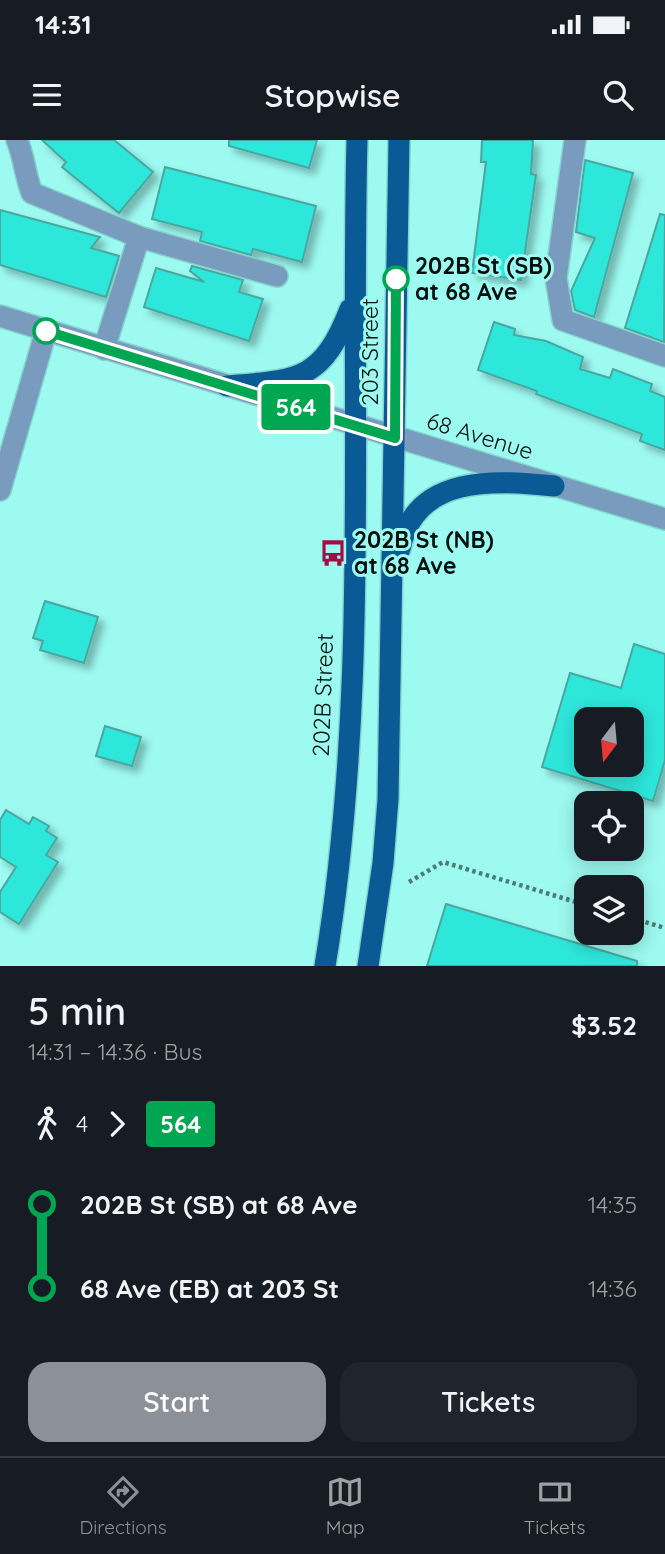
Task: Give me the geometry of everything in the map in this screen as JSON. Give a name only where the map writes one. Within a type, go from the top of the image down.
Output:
[{"type":"main road","name":"203 Street","points":[[355,425],[357,140]]},
{"type":"main road","name":"203 Street","points":[[395,438],[399,140]]},
{"type":"main road","points":[[227,386],[285,381],[315,369],[330,352],[354,301]]},
{"type":"main road","name":"202B Street","points":[[325,966],[340,867],[346,797],[355,425]]},
{"type":"main road","points":[[368,966],[383,863],[388,799],[395,438]]},
{"type":"main road","points":[[393,585],[403,537],[418,508],[434,498],[465,485],[501,481],[554,486]]},
{"type":"street","points":[[17,140],[32,193],[139,237],[277,276]]},
{"type":"street","points":[[575,140],[556,278],[563,320],[665,356]]},
{"type":"street","points":[[104,349],[139,237]]},
{"type":"street","name":"68 Avenue","points":[[0,316],[665,519]]},
{"type":"street","points":[[0,490],[46,331]]},
{"type":"path","points":[[409,882],[443,862],[574,901]]},
{"type":"path","points":[[644,922],[665,928]]},
{"type":"building","points":[[42,140],[114,140],[153,172],[119,213],[62,167],[66,162]]},
{"type":"building","points":[[229,140],[317,140],[309,168],[229,146]]},
{"type":"building","points":[[482,140],[533,140],[531,174],[536,175],[521,280],[472,273],[486,162],[481,162]]},
{"type":"building","points":[[585,160],[633,173],[594,317],[575,310],[571,291],[595,238],[576,232]]},
{"type":"building","points":[[165,167],[316,206],[302,262],[253,249],[251,255],[200,241],[202,232],[152,219]]},
{"type":"building","points":[[0,210],[100,237],[91,248],[119,256],[106,297],[0,265]]},
{"type":"building","points":[[660,214],[665,215],[664,342],[625,328]]},
{"type":"building","points":[[192,266],[243,280],[239,292],[263,299],[249,341],[144,307],[156,268],[204,282],[190,271]]},
{"type":"building","points":[[494,322],[515,329],[514,335],[546,341],[583,357],[580,369],[610,378],[613,369],[652,384],[650,391],[665,397],[665,450],[640,441],[642,434],[478,370]]},
{"type":"building","points":[[45,601],[98,617],[84,663],[40,650],[43,641],[33,638]]},
{"type":"building","points":[[634,644],[665,654],[665,760],[653,801],[644,798],[644,791],[620,791],[575,777],[644,777],[644,707],[574,707],[574,777],[542,767],[570,673],[621,688]]},
{"type":"building","points":[[105,726],[141,737],[132,766],[96,756]]},
{"type":"building","points":[[6,810],[29,824],[33,817],[49,826],[46,831],[57,838],[46,855],[58,862],[19,924],[0,912],[0,892],[16,867],[0,857],[0,820]]},
{"type":"building","points":[[446,904],[574,942],[574,945],[583,945],[637,961],[637,966],[427,966]]},
{"type":"bus line","name":"564","points":[[46,331],[395,438],[396,279]]},
{"type":"place","name":"202B St (SB) at 68 Ave","points":[[396,279]]},
{"type":"place","name":"202B St (NB) at 68 Ave","points":[[333,553]]}]
